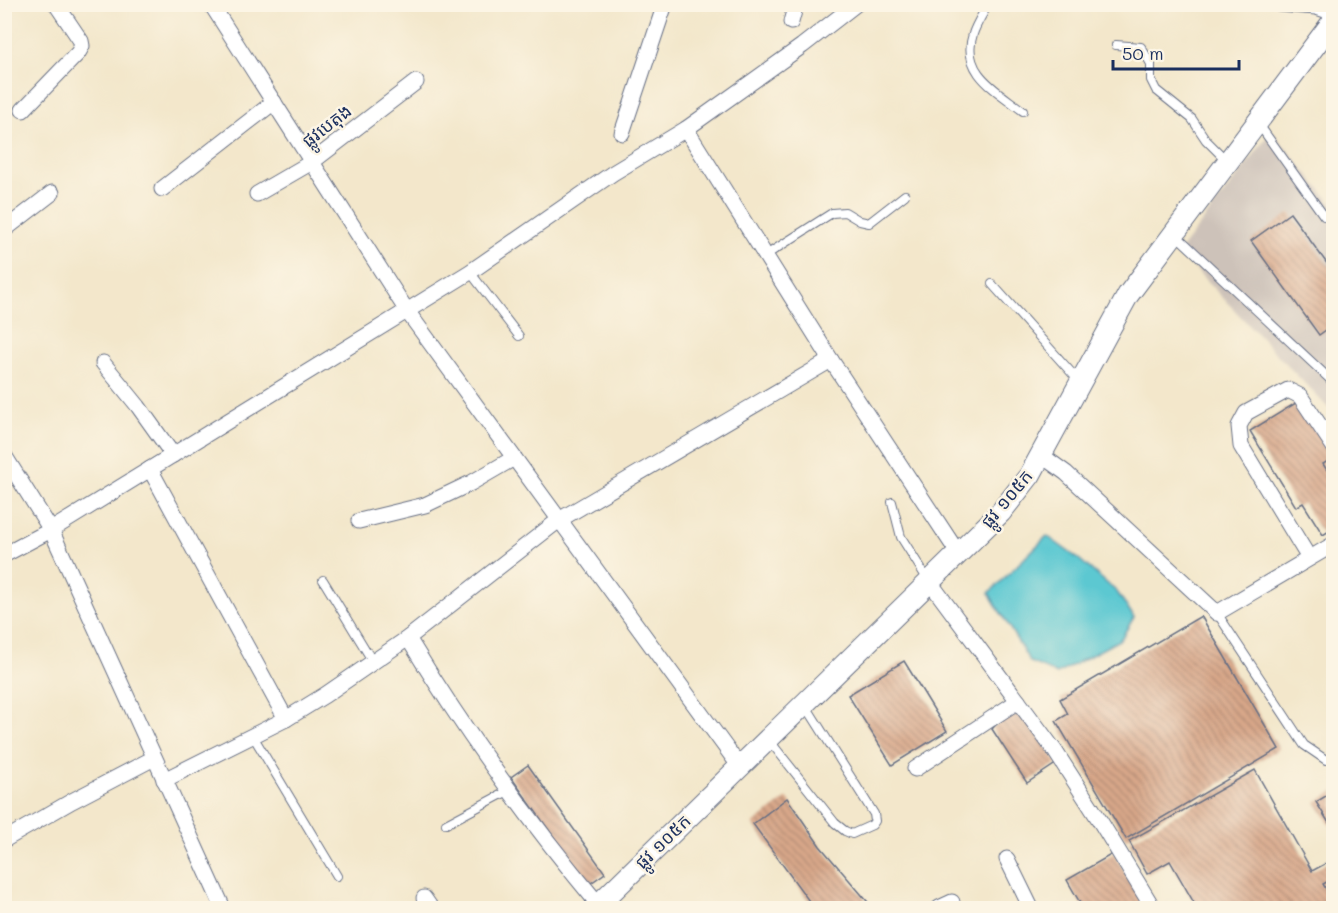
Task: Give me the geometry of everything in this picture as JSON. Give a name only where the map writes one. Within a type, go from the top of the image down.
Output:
[{"type":"main road","name":"ផ្លូវ ១០៥ក","points":[[597,907],[1001,512],[1030,475],[1079,381],[1128,295],[1334,21]]},
{"type":"street","points":[[23,110],[78,53],[82,46],[56,4]]},
{"type":"street","points":[[211,4],[407,311],[740,767]]},
{"type":"street","points":[[622,133],[665,4]]},
{"type":"street","points":[[791,22],[796,4]]},
{"type":"street","points":[[4,555],[51,530],[150,470],[470,272],[613,173],[686,129],[802,46],[856,4]]},
{"type":"street","points":[[1279,4],[1316,7],[1334,13]]},
{"type":"street","name":"ផ្លូវបេតុង","points":[[257,194],[312,162],[416,82]]},
{"type":"street","points":[[162,189],[274,102]]},
{"type":"street","points":[[686,129],[831,360],[958,553]]},
{"type":"street","points":[[4,230],[52,193]]},
{"type":"street","points":[[164,780],[286,719],[408,638],[559,520],[831,360]]},
{"type":"street","points":[[104,363],[173,455]]},
{"type":"street","points":[[1309,558],[1241,446],[1239,426],[1246,413],[1288,390],[1300,396],[1334,447]]},
{"type":"street","points":[[4,455],[51,530],[223,909]]},
{"type":"street","points":[[1041,455],[1066,473],[1217,613],[1334,544]]},
{"type":"street","points":[[359,521],[425,505],[471,483],[514,458]]},
{"type":"street","points":[[150,470],[286,719]]},
{"type":"street","points":[[929,582],[1055,751],[1153,909]]},
{"type":"street","points":[[408,638],[442,695],[508,791],[597,907]]},
{"type":"street","points":[[915,769],[1018,701]]},
{"type":"street","points":[[4,840],[154,758]]},
{"type":"street","points":[[1007,860],[1031,909]]},
{"type":"lane","points":[[988,4],[973,35],[970,56],[974,69],[982,80],[1023,111]]},
{"type":"lane","points":[[1116,45],[1142,46],[1151,64],[1151,80],[1156,90],[1192,118],[1206,140],[1227,161]]},
{"type":"lane","points":[[1257,122],[1324,216]]},
{"type":"lane","points":[[765,255],[832,213],[844,212],[869,223],[905,195]]},
{"type":"lane","points":[[1174,233],[1334,383]]},
{"type":"lane","points":[[470,272],[519,336]]},
{"type":"lane","points":[[992,284],[1079,381]]},
{"type":"lane","points":[[892,502],[901,537],[929,582]]},
{"type":"lane","points":[[323,580],[373,662]]},
{"type":"lane","points":[[1217,613],[1304,745],[1326,760],[1334,759]]},
{"type":"lane","points":[[768,739],[835,823],[852,834],[872,825],[875,821],[874,814],[804,703]]},
{"type":"lane","points":[[253,735],[337,876]]},
{"type":"lane","points":[[446,824],[508,791]]},
{"type":"shaded area","points":[[1272,131],[1333,205],[1333,413],[1179,252]]},
{"type":"water","points":[[1047,536],[1080,560],[1117,592],[1134,617],[1121,639],[1057,674],[1030,662],[989,593]]},
{"type":"building","points":[[1290,213],[1334,273],[1334,324],[1319,335],[1251,241]]},
{"type":"building","points":[[1299,401],[1333,458],[1323,464],[1334,481],[1334,528],[1323,535],[1303,503],[1296,507],[1250,431]]},
{"type":"building","points":[[1201,616],[1279,749],[1126,839],[1056,721],[1068,714],[1060,699]]},
{"type":"building","points":[[904,661],[947,731],[892,765],[848,695]]},
{"type":"building","points":[[1018,701],[1057,763],[1027,783],[992,729]]},
{"type":"building","points":[[528,765],[605,873],[588,885],[511,777]]},
{"type":"building","points":[[1255,770],[1312,871],[1334,859],[1334,878],[1323,884],[1334,902],[1334,908],[1197,908],[1170,861],[1147,874],[1129,841]]},
{"type":"building","points":[[1334,791],[1334,831],[1316,802]]},
{"type":"building","points":[[787,798],[820,846],[873,908],[814,908],[753,824]]},
{"type":"building","points":[[1114,853],[1146,908],[1083,908],[1067,880]]}]
